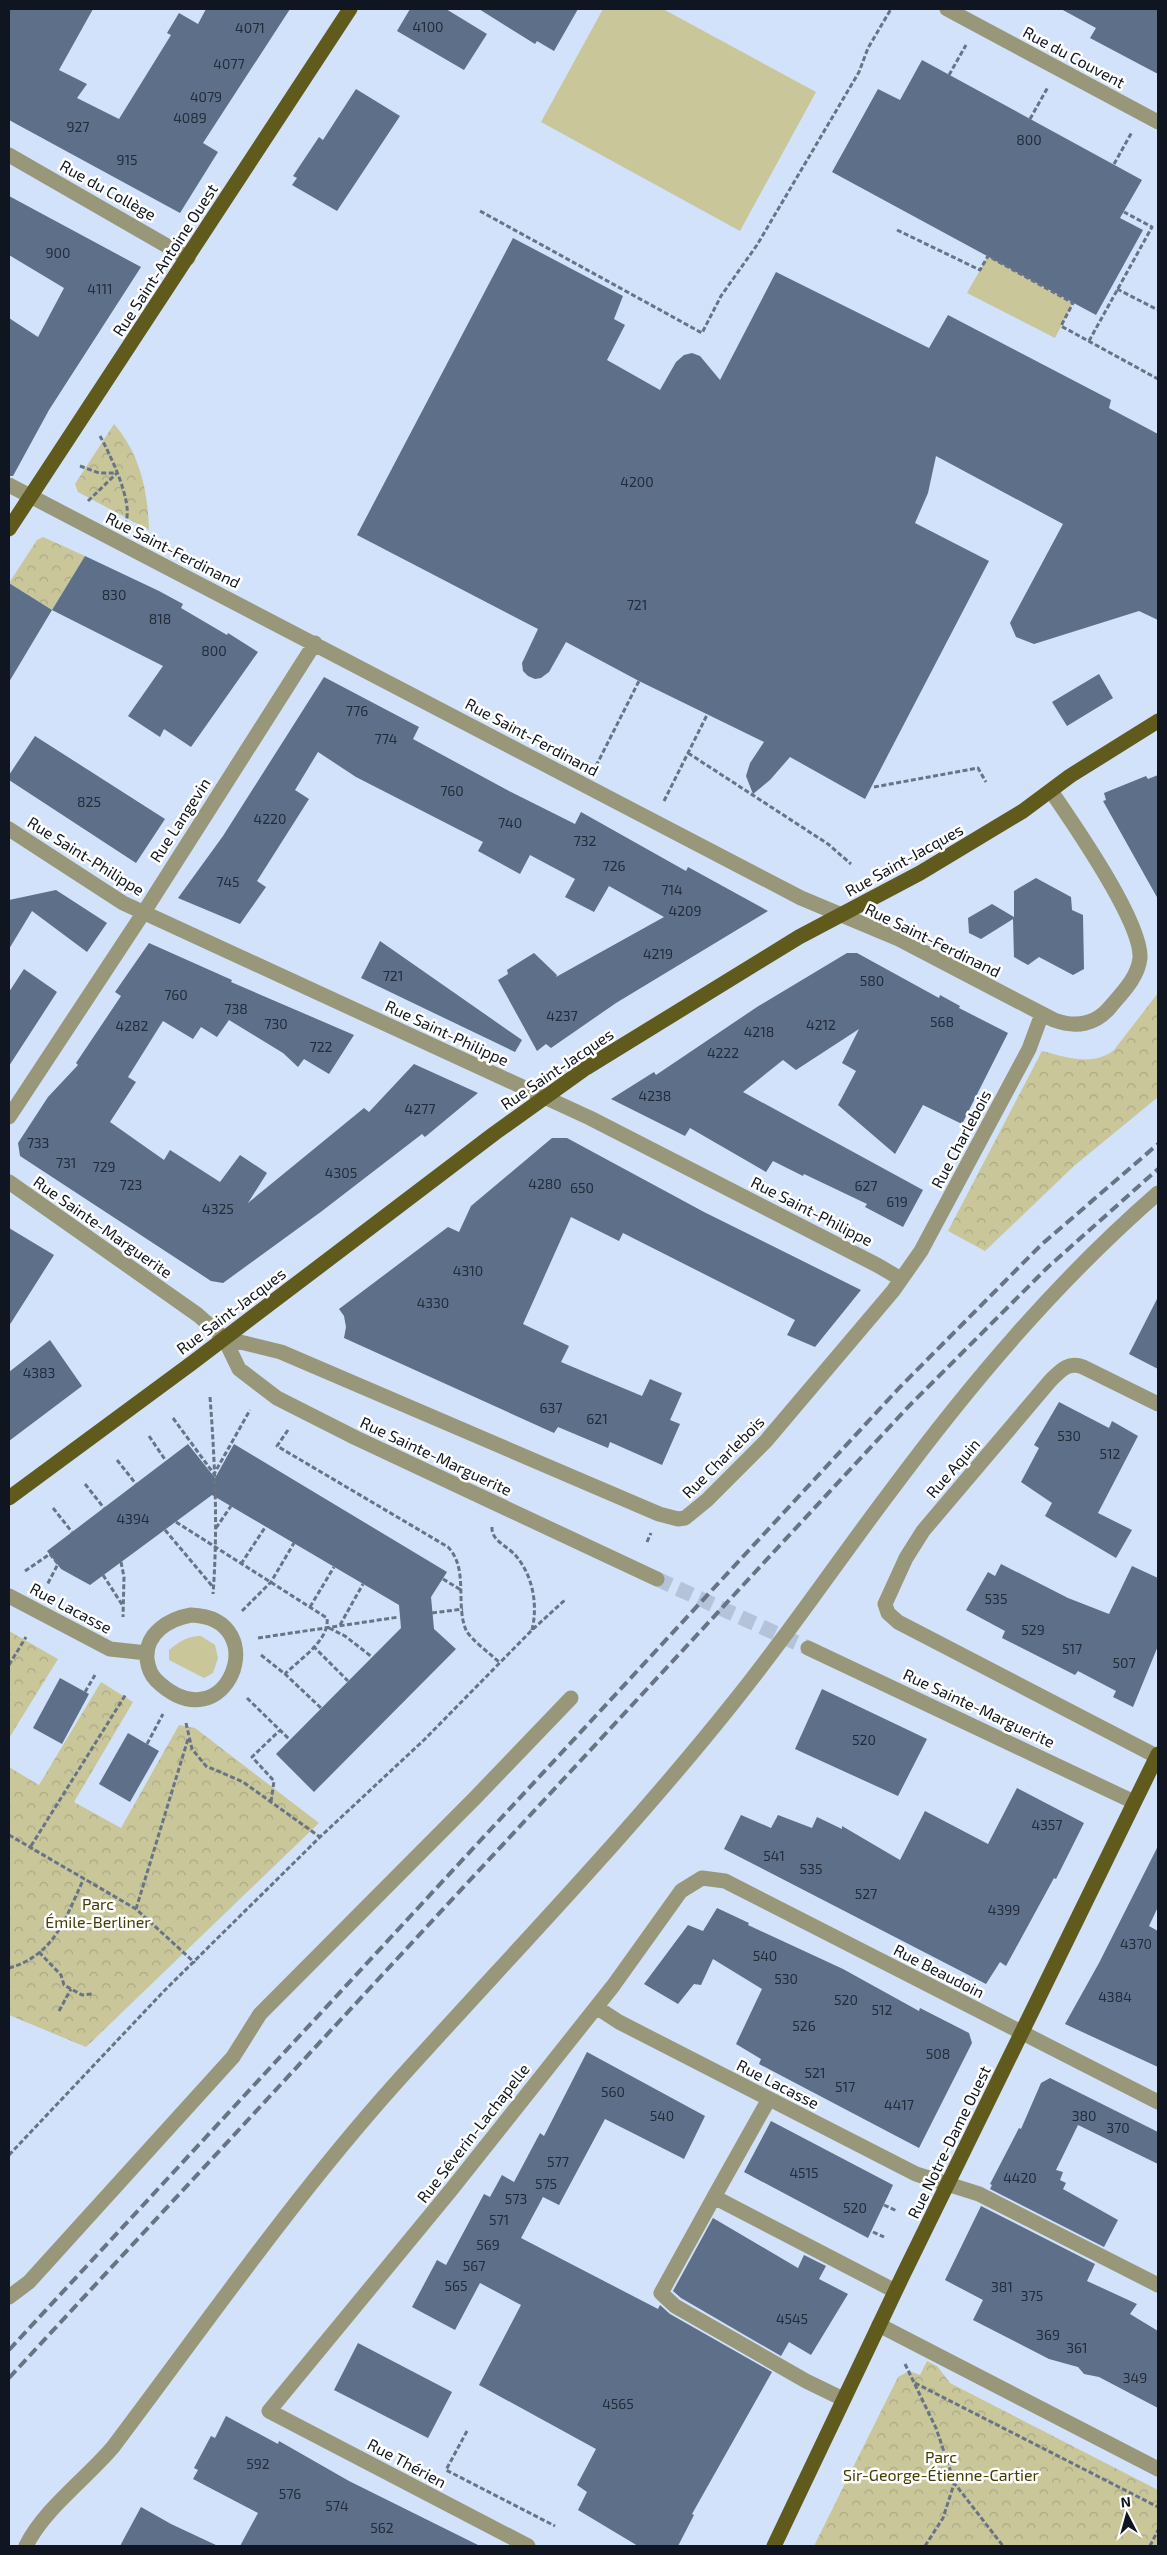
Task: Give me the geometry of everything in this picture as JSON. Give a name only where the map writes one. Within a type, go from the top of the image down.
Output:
[{"type":"main road","name":"Rue Saint-Antoine Ouest","points":[[9,529],[350,9]]},
{"type":"main road","name":"Rue Saint-Jacques","points":[[9,1498],[544,1097],[611,1052],[799,937],[920,873],[1158,721]]},
{"type":"main road","name":"Rue Notre-Dame Ouest","points":[[774,2546],[947,2184],[1158,1756]]},
{"type":"street","name":"Rue du Couvent","points":[[947,9],[1158,122]]},
{"type":"street","name":"Rue du Collège","points":[[9,155],[188,258]]},
{"type":"street","name":"Rue Saint-Ferdinand","points":[[9,485],[801,898],[899,939],[1042,1014]]},
{"type":"street","name":"Rue Langevin","points":[[9,1117],[144,912],[315,643]]},
{"type":"street","points":[[1042,1014],[1079,1026],[1096,1020],[1109,1009],[1131,982],[1140,958],[1137,936],[1129,916],[1070,818],[1051,791]]},
{"type":"street","name":"Rue Saint-Philippe","points":[[9,829],[116,898],[544,1097],[678,1162],[901,1279]]},
{"type":"street","name":"Rue Charlebois","points":[[685,1518],[707,1500],[766,1441],[828,1370],[921,1251],[1029,1049],[1042,1014]]},
{"type":"street","name":"Rue Sainte-Marguerite","points":[[9,1182],[180,1302],[224,1338],[239,1369],[277,1398],[356,1438],[657,1579]]},
{"type":"street","points":[[26,2546],[35,2529],[94,2470],[113,2447],[272,2235],[350,2137],[623,1834],[733,1704],[892,1489],[964,1397],[1040,1306],[1114,1233],[1158,1194]]},
{"type":"street","name":"Rue Sainte-Marguerite","points":[[224,1338],[281,1352],[659,1514],[678,1519],[685,1518]]},
{"type":"street","name":"Rue Aquin","points":[[1158,1404],[1083,1367],[1069,1366],[1050,1381],[923,1531],[887,1596],[886,1608],[898,1622],[1158,1756]]},
{"type":"street","name":"Rue Lacasse","points":[[9,1596],[110,1649],[147,1653]]},
{"type":"street","points":[[200,1615],[218,1623],[227,1631],[234,1643],[237,1657],[234,1671],[223,1688],[206,1698],[193,1699],[180,1696],[154,1678],[148,1666],[147,1653],[150,1641],[158,1630],[178,1618],[200,1615]]},
{"type":"street","name":"Rue Sainte-Marguerite","points":[[808,1648],[1134,1802]]},
{"type":"street","points":[[9,2297],[29,2282],[233,2057],[260,2014],[475,1798],[570,1698]]},
{"type":"street","name":"Rue Beaudoin","points":[[702,1878],[719,1879],[731,1884],[1158,2102]]},
{"type":"street","name":"Rue Séverin-Lachapelle","points":[[269,2411],[451,2190],[596,2007],[681,1891],[688,1884],[702,1878]]},
{"type":"street","name":"Rue Lacasse","points":[[596,2007],[619,2022],[916,2174],[979,2194],[1158,2285]]},
{"type":"street","points":[[768,2099],[661,2293],[684,2310],[806,2381],[843,2399]]},
{"type":"street","points":[[714,2197],[895,2291]]},
{"type":"street","points":[[879,2325],[1158,2469]]},
{"type":"street","name":"Rue Thérien","points":[[269,2411],[528,2546]]},
{"type":"path","points":[[480,211],[702,333],[720,296],[756,245],[854,80],[868,48],[891,9]]},
{"type":"path","points":[[949,75],[968,43]]},
{"type":"path","points":[[1030,119],[1048,87]]},
{"type":"path","points":[[1114,164],[1132,132]]},
{"type":"path","points":[[1088,341],[1152,227],[1124,212]]},
{"type":"path","points":[[897,230],[980,270],[988,256],[1072,303],[1061,326],[1158,379]]},
{"type":"path","points":[[1118,289],[1158,310]]},
{"type":"path","points":[[100,436],[117,473],[126,502],[126,522]]},
{"type":"path","points":[[80,466],[100,473],[117,473]]},
{"type":"path","points":[[87,501],[117,473]]},
{"type":"path","points":[[596,766],[639,681]]},
{"type":"path","points":[[664,801],[708,713]]},
{"type":"path","points":[[688,753],[828,844],[851,864]]},
{"type":"path","points":[[874,786],[978,768],[986,782]]},
{"type":"path","points":[[210,1397],[216,1529],[212,1594]]},
{"type":"path","points":[[214,1474],[250,1410]]},
{"type":"path","points":[[174,1418],[214,1474]]},
{"type":"path","points":[[288,1430],[278,1446],[448,1547],[455,1554],[459,1566],[466,1630],[500,1663]]},
{"type":"path","points":[[149,1436],[166,1461]]},
{"type":"path","points":[[117,1460],[136,1484]]},
{"type":"path","points":[[85,1484],[104,1508]]},
{"type":"path","points":[[216,1529],[231,1506]]},
{"type":"path","points":[[53,1508],[72,1532]]},
{"type":"path","points":[[176,1522],[327,1618],[328,1627],[324,1636],[285,1674]]},
{"type":"path","points":[[241,1564],[266,1526]]},
{"type":"path","points":[[492,1527],[492,1533],[495,1538],[515,1555],[524,1567],[533,1587],[535,1616],[532,1630]]},
{"type":"path","points":[[165,1530],[213,1587]]},
{"type":"path","points":[[242,1611],[271,1582],[294,1543]]},
{"type":"path","points":[[25,1571],[50,1554],[58,1564],[47,1585]]},
{"type":"path","points":[[121,1562],[124,1576],[123,1617]]},
{"type":"path","points":[[310,1607],[334,1567]]},
{"type":"path","points":[[103,1575],[123,1607]]},
{"type":"path","points":[[443,1579],[461,1590]]},
{"type":"path","points":[[340,1626],[363,1584]]},
{"type":"path","points":[[9,2155],[164,1991],[195,1963],[320,1836],[424,1739],[532,1630],[566,1599]]},
{"type":"path","points":[[432,1613],[463,1609]]},
{"type":"path","points":[[258,1638],[399,1617]]},
{"type":"path","points":[[328,1627],[345,1636],[372,1657]]},
{"type":"path","points":[[9,1665],[26,1637]]},
{"type":"path","points":[[314,1646],[348,1681]]},
{"type":"path","points":[[261,1655],[285,1674],[321,1708]]},
{"type":"path","points":[[85,1692],[95,1675]]},
{"type":"path","points":[[31,1846],[126,1694]]},
{"type":"path","points":[[247,1698],[290,1740]]},
{"type":"path","points":[[148,1744],[163,1714]]},
{"type":"path","points":[[186,1723],[188,1738],[197,1758],[206,1766],[243,1782],[320,1836]]},
{"type":"path","points":[[271,1802],[274,1781],[252,1757],[279,1731]]},
{"type":"path","points":[[136,1909],[188,1738]]},
{"type":"path","points":[[9,1834],[136,1909],[195,1963]]},
{"type":"path","points":[[9,1968],[32,1958],[55,1938],[84,1878]]},
{"type":"path","points":[[39,1952],[61,1975],[64,1985],[82,1995],[92,1994]]},
{"type":"path","points":[[59,2011],[71,1989]]},
{"type":"path","points":[[884,2205],[897,2211]]},
{"type":"path","points":[[873,2232],[884,2237]]},
{"type":"path","points":[[902,2358],[936,2428],[955,2484],[1003,2546]]},
{"type":"path","points":[[915,2383],[1158,2507]]},
{"type":"path","points":[[467,2431],[446,2470],[555,2526]]},
{"type":"path","points":[[925,2546],[943,2518],[955,2484]]},
{"type":"path","points":[[1150,2546],[1158,2530]]},
{"type":"green space","points":[[603,9],[663,9],[816,92],[740,231],[541,122]]},
{"type":"green space","points":[[988,256],[1073,303],[1055,338],[967,293]]},
{"type":"green space","points":[[114,424],[130,448],[141,474],[147,501],[149,530],[78,492],[75,484]]},
{"type":"green space","points":[[43,537],[85,556],[52,610],[9,583],[37,540]]},
{"type":"green space","points":[[1158,993],[1158,1097],[1074,1166],[985,1251],[948,1231],[1042,1051],[1079,1059],[1097,1058],[1106,1055],[1114,1050]]},
{"type":"green space","points":[[9,1631],[58,1659],[9,1738]]},
{"type":"green space","points":[[201,1636],[215,1645],[218,1658],[213,1673],[204,1678],[169,1660],[169,1650],[173,1647],[187,1638]]},
{"type":"green space","name":"Parc Émile-Berliner","points":[[101,1682],[133,1702],[74,1802],[121,1828],[179,1725],[195,1728],[319,1823],[86,2047],[9,2015],[9,1767],[39,1785]]},
{"type":"green space","name":"Parc Sir-George-Étienne-Cartier","points":[[927,2361],[937,2366],[950,2383],[1158,2490],[1158,2546],[814,2546],[898,2377],[909,2371],[920,2375]]},
{"type":"building","points":[[9,9],[93,9],[59,70],[87,84],[77,98],[119,119],[171,35],[167,33],[179,13],[198,24],[206,9],[290,9],[203,143],[218,152],[180,213],[9,120]]},
{"type":"building","points":[[410,9],[446,9],[487,34],[464,70],[397,31]]},
{"type":"building","points":[[479,9],[578,9],[554,51],[537,41],[535,44]]},
{"type":"building","points":[[1061,9],[1158,9],[1158,74],[1090,38],[1096,28]]},
{"type":"building","points":[[922,60],[1142,180],[1120,218],[1143,230],[1096,315],[832,172],[878,89],[900,100]]},
{"type":"building","points":[[356,89],[400,116],[337,211],[292,185],[297,178],[293,176],[319,137],[323,140]]},
{"type":"building","points":[[9,196],[141,267],[49,410],[13,476],[9,476],[9,318],[38,337],[64,288],[9,255]]},
{"type":"building","points":[[513,238],[623,296],[614,319],[625,325],[607,360],[660,390],[676,362],[684,355],[692,353],[700,356],[720,380],[776,272],[929,348],[948,315],[1111,400],[1109,408],[1158,434],[1158,620],[1139,611],[1034,644],[1016,637],[1010,623],[1063,524],[936,456],[928,493],[915,523],[989,561],[865,799],[790,757],[770,780],[753,794],[746,776],[750,763],[764,742],[639,681],[566,642],[549,672],[541,678],[535,679],[528,676],[523,671],[522,663],[538,629],[357,535]]},
{"type":"building","points":[[85,556],[183,604],[181,608],[227,635],[228,633],[258,652],[191,747],[164,729],[160,737],[128,716],[163,666],[52,610]]},
{"type":"building","points":[[9,583],[52,610],[9,682]]},
{"type":"building","points":[[1099,674],[1113,698],[1067,726],[1052,702]]},
{"type":"building","points":[[324,677],[419,727],[413,739],[509,791],[575,824],[581,812],[686,871],[688,867],[768,911],[616,1003],[551,1048],[546,1044],[537,1051],[498,980],[508,974],[507,970],[534,953],[557,975],[556,977],[664,917],[609,886],[594,912],[565,897],[575,879],[530,855],[520,874],[478,851],[483,842],[356,777],[318,752],[295,790],[309,799],[257,881],[266,887],[240,924],[178,898],[223,836]]},
{"type":"building","points":[[35,736],[165,819],[136,863],[9,780],[9,775]]},
{"type":"building","points":[[1158,775],[1158,899],[1103,801],[1106,800],[1104,793],[1146,776],[1148,779]]},
{"type":"building","points":[[1036,878],[1071,897],[1072,910],[1083,915],[1084,969],[1073,975],[1039,957],[1028,965],[1014,957],[1013,919],[981,939],[969,933],[968,918],[992,904],[1014,917],[1014,891]]},
{"type":"building","points":[[56,890],[107,923],[87,952],[32,911],[9,949],[9,900]]},
{"type":"building","points":[[380,941],[522,1040],[515,1052],[361,978]]},
{"type":"building","points":[[149,943],[232,980],[231,982],[354,1035],[329,1074],[304,1059],[298,1067],[283,1053],[229,1020],[217,1037],[201,1027],[193,1039],[163,1021],[128,1077],[136,1082],[110,1122],[164,1160],[170,1150],[220,1182],[240,1155],[267,1173],[248,1203],[364,1108],[369,1112],[414,1064],[478,1093],[425,1137],[422,1134],[322,1211],[223,1283],[211,1281],[20,1156],[18,1143],[48,1097],[78,1065],[76,1063],[121,996],[115,992]]},
{"type":"building","points":[[847,953],[857,953],[939,998],[940,995],[960,1006],[959,1008],[1008,1033],[962,1124],[923,1105],[895,1154],[838,1105],[856,1071],[842,1063],[859,1029],[796,1070],[783,1060],[743,1092],[923,1190],[903,1227],[865,1207],[867,1204],[804,1174],[803,1176],[773,1161],[766,1172],[690,1128],[685,1136],[611,1099],[654,1072],[656,1075],[757,1007]]},
{"type":"building","points":[[24,969],[57,992],[9,1066],[9,992]]},
{"type":"building","points":[[552,1138],[567,1138],[704,1212],[861,1290],[815,1347],[787,1335],[795,1320],[623,1233],[619,1241],[571,1217],[523,1324],[569,1346],[561,1362],[642,1396],[650,1379],[682,1393],[670,1420],[680,1424],[662,1465],[610,1442],[608,1448],[558,1427],[554,1433],[344,1338],[346,1327],[344,1316],[339,1309],[448,1227],[459,1232],[471,1206]]},
{"type":"building","points":[[9,1228],[54,1255],[9,1326]]},
{"type":"building","points":[[1158,1297],[1158,1369],[1129,1354]]},
{"type":"building","points":[[50,1340],[82,1386],[9,1441],[9,1372]]},
{"type":"building","points":[[1059,1402],[1109,1428],[1112,1421],[1138,1436],[1098,1513],[1132,1530],[1116,1558],[1045,1516],[1052,1503],[1021,1482],[1039,1448],[1034,1445]]},
{"type":"building","points":[[188,1444],[215,1478],[234,1444],[447,1572],[431,1597],[434,1629],[456,1649],[314,1792],[276,1754],[401,1628],[399,1605],[212,1495],[90,1585],[61,1569],[47,1551]]},
{"type":"building","points":[[1001,1564],[1068,1598],[1109,1614],[1132,1566],[1158,1578],[1158,1646],[1133,1707],[1113,1697],[1116,1691],[1078,1671],[1075,1675],[1002,1638],[1005,1631],[966,1610],[988,1572],[995,1576]]},
{"type":"building","points":[[60,1678],[89,1694],[62,1744],[33,1728]]},
{"type":"building","points":[[822,1689],[927,1739],[898,1796],[795,1749]]},
{"type":"building","points":[[128,1733],[159,1751],[130,1802],[99,1784]]},
{"type":"building","points":[[1017,1788],[1084,1823],[1056,1879],[1054,1878],[1006,1966],[1000,1962],[986,1984],[724,1849],[741,1815],[771,1828],[778,1815],[812,1828],[817,1817],[842,1829],[842,1826],[900,1860],[925,1811],[988,1844]]},
{"type":"building","points":[[1158,1846],[1158,1907],[1149,1926],[1158,1931],[1158,2067],[1065,2024],[1099,1963]]},
{"type":"building","points":[[717,1908],[749,1923],[748,1925],[843,1969],[919,2011],[920,2008],[969,2033],[972,2043],[919,2148],[759,2064],[761,2059],[736,2044],[762,1989],[713,1959],[701,1985],[694,1984],[678,2004],[644,1984],[688,1925],[703,1931]]},
{"type":"building","points":[[587,2052],[705,2116],[684,2159],[605,2119],[559,2205],[543,2197],[521,2238],[658,2309],[660,2305],[670,2314],[772,2372],[692,2514],[694,2515],[678,2546],[638,2546],[578,2510],[587,2492],[577,2485],[596,2449],[479,2385],[521,2305],[480,2283],[455,2330],[412,2307],[437,2260],[446,2265],[484,2194],[490,2197],[502,2175],[514,2182],[540,2133],[544,2136]]},
{"type":"building","points":[[1050,2078],[1158,2132],[1158,2164],[1078,2125],[1056,2170],[1063,2172],[1060,2180],[1066,2183],[1063,2189],[1118,2220],[1104,2247],[990,2189],[992,2185],[990,2184],[1019,2128],[1021,2129],[1041,2083]]},
{"type":"building","points":[[771,2121],[893,2185],[868,2238],[744,2172]]},
{"type":"building","points":[[981,2206],[1095,2264],[1087,2281],[1137,2304],[1130,2314],[1158,2331],[1158,2408],[1099,2377],[1084,2374],[1078,2367],[1049,2359],[973,2320],[983,2300],[945,2280]]},
{"type":"building","points":[[713,2218],[798,2268],[804,2255],[826,2266],[819,2279],[848,2294],[811,2355],[789,2342],[781,2356],[681,2298],[673,2291]]},
{"type":"building","points":[[358,2343],[452,2392],[428,2438],[334,2390]]},
{"type":"building","points":[[226,2416],[278,2444],[279,2441],[349,2481],[480,2546],[240,2546],[258,2513],[193,2479],[198,2470],[194,2468],[211,2436],[215,2438]]},
{"type":"building","points":[[141,2507],[171,2524],[218,2546],[120,2546]]},
{"type":"tunnel","points":[[657,1579],[808,1648]]},
{"type":"railway","points":[[9,2350],[899,1388],[1041,1245],[1158,1144]]},
{"type":"railway","points":[[9,2378],[908,1407],[1047,1268],[1158,1169]]}]
